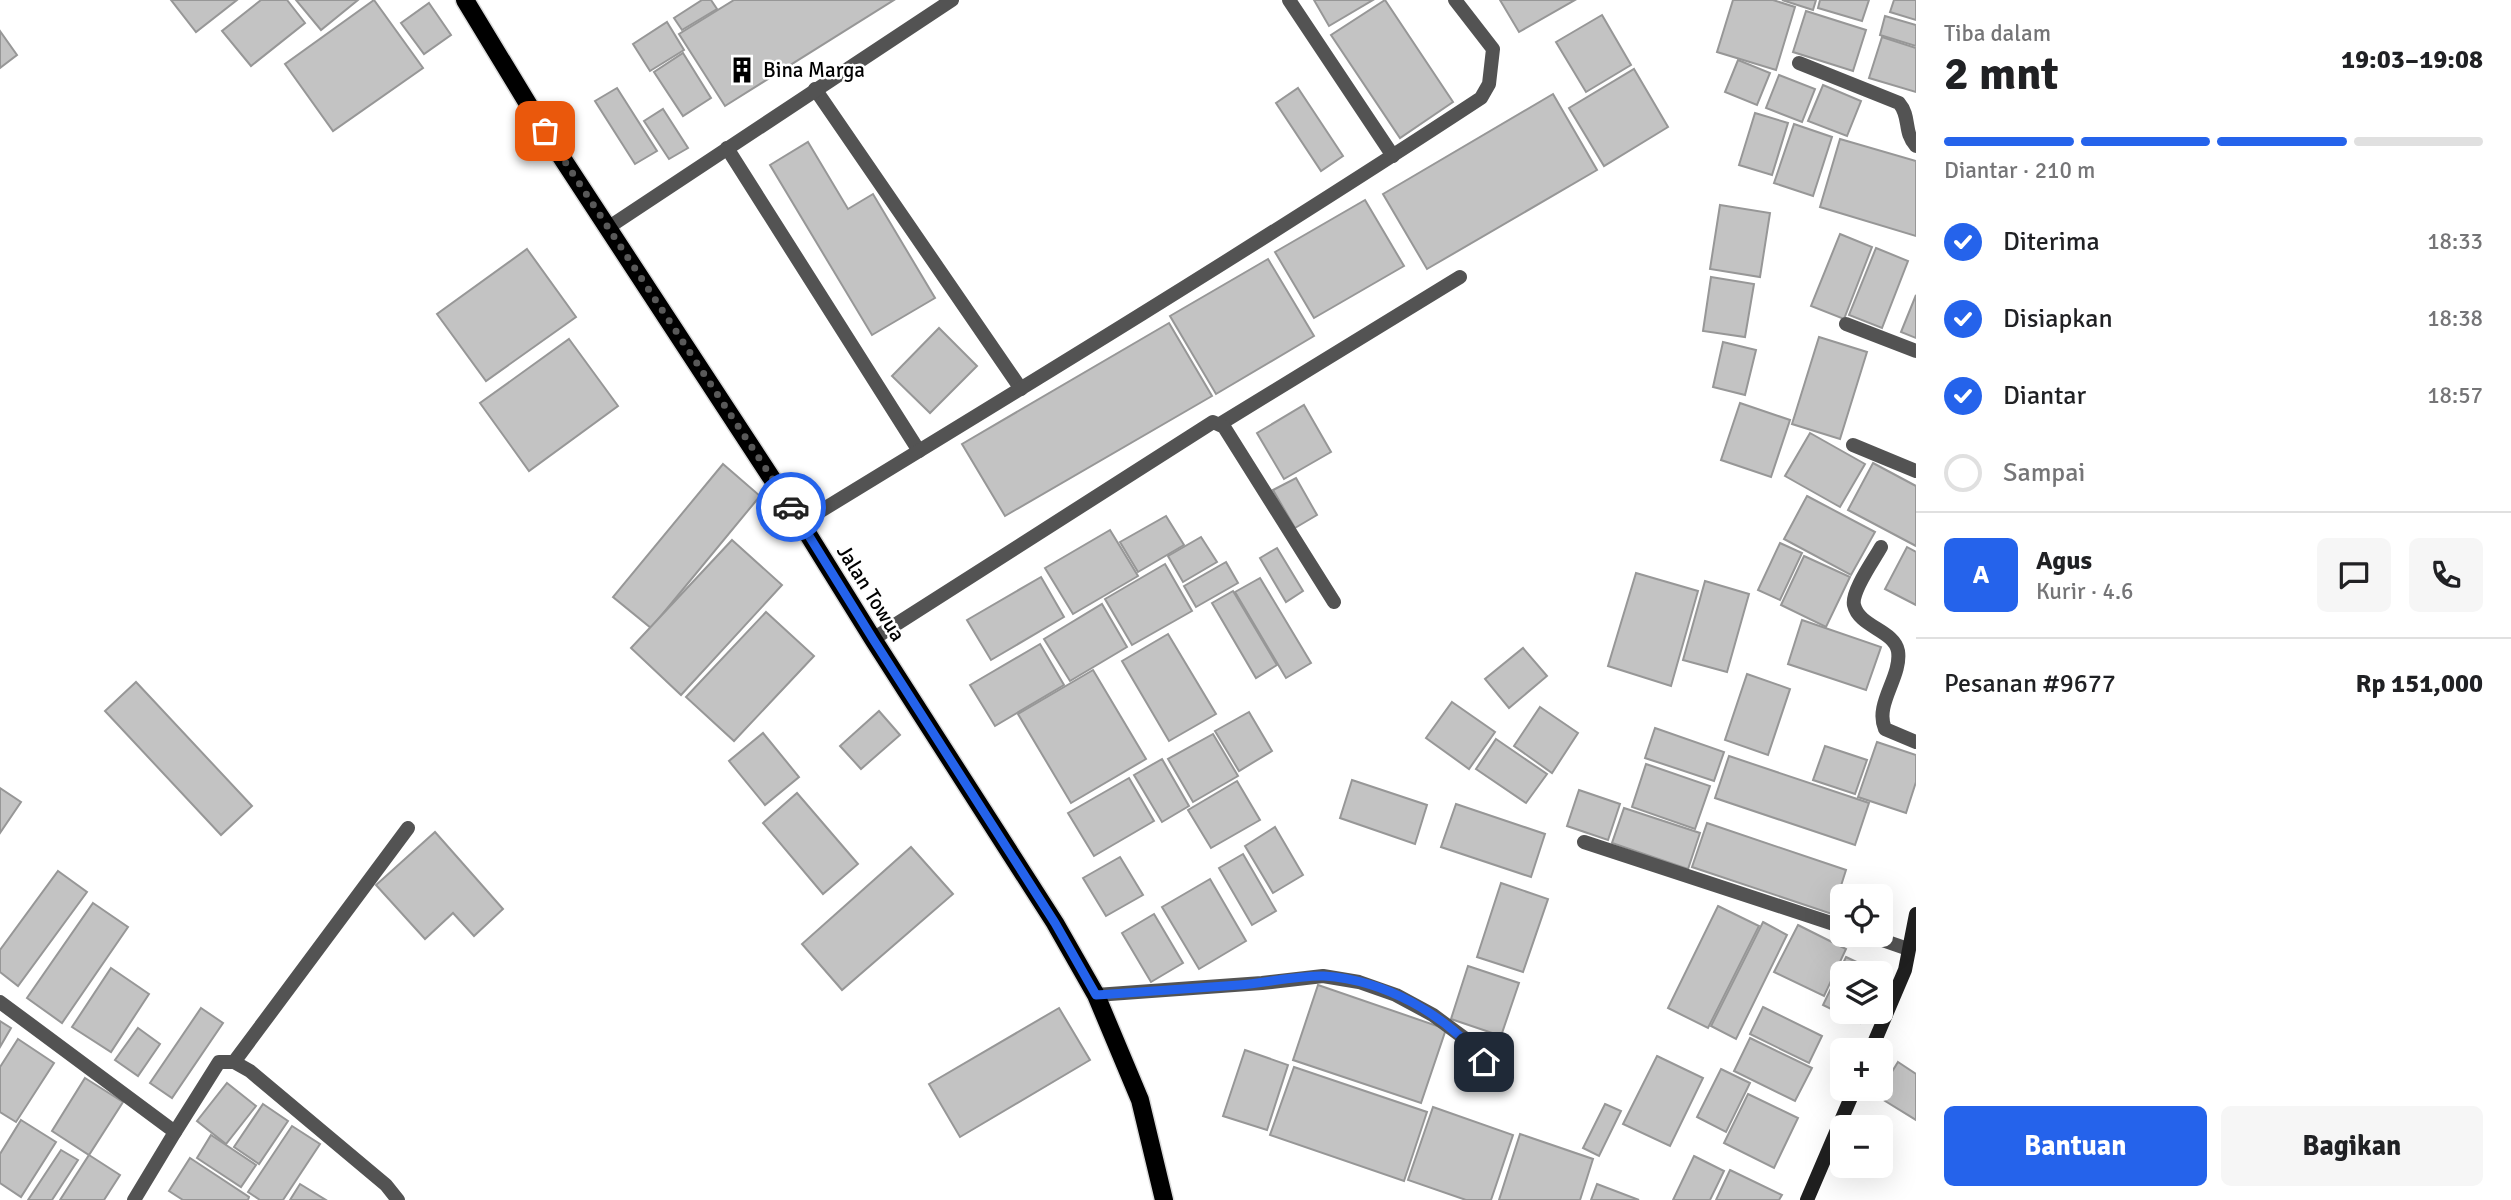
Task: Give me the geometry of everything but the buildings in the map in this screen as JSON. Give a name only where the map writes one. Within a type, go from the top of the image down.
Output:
[{"type":"main road","name":"Jalan Towua","points":[[465,0],[545,131],[801,523],[1055,923],[1096,995],[1140,1100],[1164,1200]]},
{"type":"street","points":[[609,227],[952,0]]},
{"type":"street","points":[[1289,0],[1393,156]]},
{"type":"street","points":[[801,523],[1021,389],[1481,99],[1489,84],[1493,49],[1455,0]]},
{"type":"street","points":[[1799,63],[1899,103],[1905,109],[1909,138],[1916,146]]},
{"type":"street","points":[[815,89],[1021,389]]},
{"type":"street","points":[[727,148],[919,451]]},
{"type":"street","points":[[1220,424],[1460,277]]},
{"type":"street","points":[[1846,324],[1916,351]]},
{"type":"street","points":[[873,639],[1213,422],[1220,424],[1334,602]]},
{"type":"street","points":[[1853,445],[1916,471]]},
{"type":"street","points":[[1881,547],[1855,592],[1854,605],[1860,617],[1894,642],[1898,649],[1898,666],[1885,701],[1882,722],[1885,729],[1916,742]]},
{"type":"street","points":[[234,1062],[408,828]]},
{"type":"street","points":[[1584,842],[1830,923]]},
{"type":"street","points":[[1877,1038],[1911,974],[1908,948],[1916,914]]},
{"type":"street","points":[[1893,943],[1908,948]]},
{"type":"street","points":[[1096,995],[1323,976],[1359,982],[1396,995],[1433,1015],[1467,1040],[1501,1083]]},
{"type":"street","points":[[0,1002],[175,1132]]},
{"type":"street","points":[[134,1200],[219,1062],[234,1062],[250,1071],[386,1185],[398,1200]]},
{"type":"street","points":[[1807,1200],[1849,1101]]},
{"type":"way so far","points":[[545,131],[791,507]]},
{"type":"place","name":"Bina Marga","points":[[742,70]]},
{"type":"route","points":[[791,507],[1055,923],[1096,995],[1323,976],[1359,982],[1396,995],[1433,1015],[1467,1040],[1484,1062]]}]
